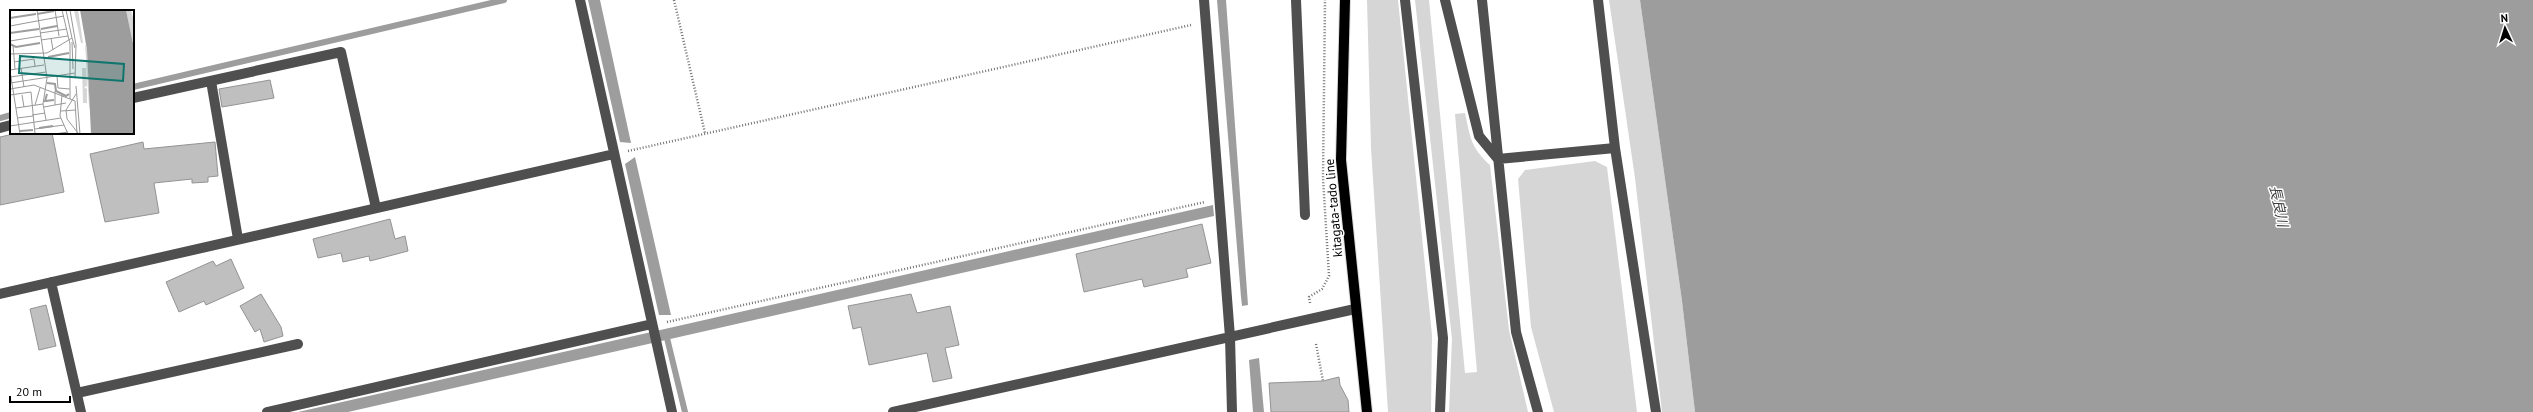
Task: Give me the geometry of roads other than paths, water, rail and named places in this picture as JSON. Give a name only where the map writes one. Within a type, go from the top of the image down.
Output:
[{"type":"main road","name":"kitagata-tado line","points":[[1346,0],[1341,160],[1355,309],[1367,412]]},
{"type":"street","points":[[580,0],[672,412]]},
{"type":"street","points":[[1204,0],[1230,337],[1232,412]]},
{"type":"street","points":[[1296,0],[1305,215]]},
{"type":"street","points":[[1405,0],[1443,338],[1440,412]]},
{"type":"street","points":[[1445,0],[1479,136],[1498,159]]},
{"type":"street","points":[[1482,0],[1516,332],[1538,412]]},
{"type":"street","points":[[1598,0],[1615,148],[1656,412]]},
{"type":"street","points":[[134,98],[341,52],[376,208]]},
{"type":"street","points":[[211,81],[238,239]]},
{"type":"street","points":[[0,128],[10,125]]},
{"type":"street","points":[[1498,159],[1615,148]]},
{"type":"street","points":[[0,294],[614,154]]},
{"type":"street","points":[[51,282],[81,412]]},
{"type":"street","points":[[893,412],[932,408],[1230,337],[1355,309]]},
{"type":"street","points":[[267,412],[652,324]]},
{"type":"street","points":[[77,393],[298,344]]},
{"type":"water","points":[[588,0],[600,0],[631,143],[620,142]]},
{"type":"water","points":[[1217,0],[1226,0],[1248,305],[1242,306],[1241,297]]},
{"type":"water","name":"長良川","points":[[1640,0],[2533,0],[2533,412],[1695,412],[1682,301]]},
{"type":"water","points":[[635,157],[671,315],[659,315],[625,164]]},
{"type":"water","points":[[1213,205],[1214,216],[348,412],[298,412]]},
{"type":"water","points":[[1259,358],[1264,412],[1253,412],[1249,360]]},
{"type":"waterway","points":[[134,87],[504,0]]},
{"type":"waterway","points":[[0,118],[10,115]]},
{"type":"waterway","points":[[666,334],[685,412]]}]
